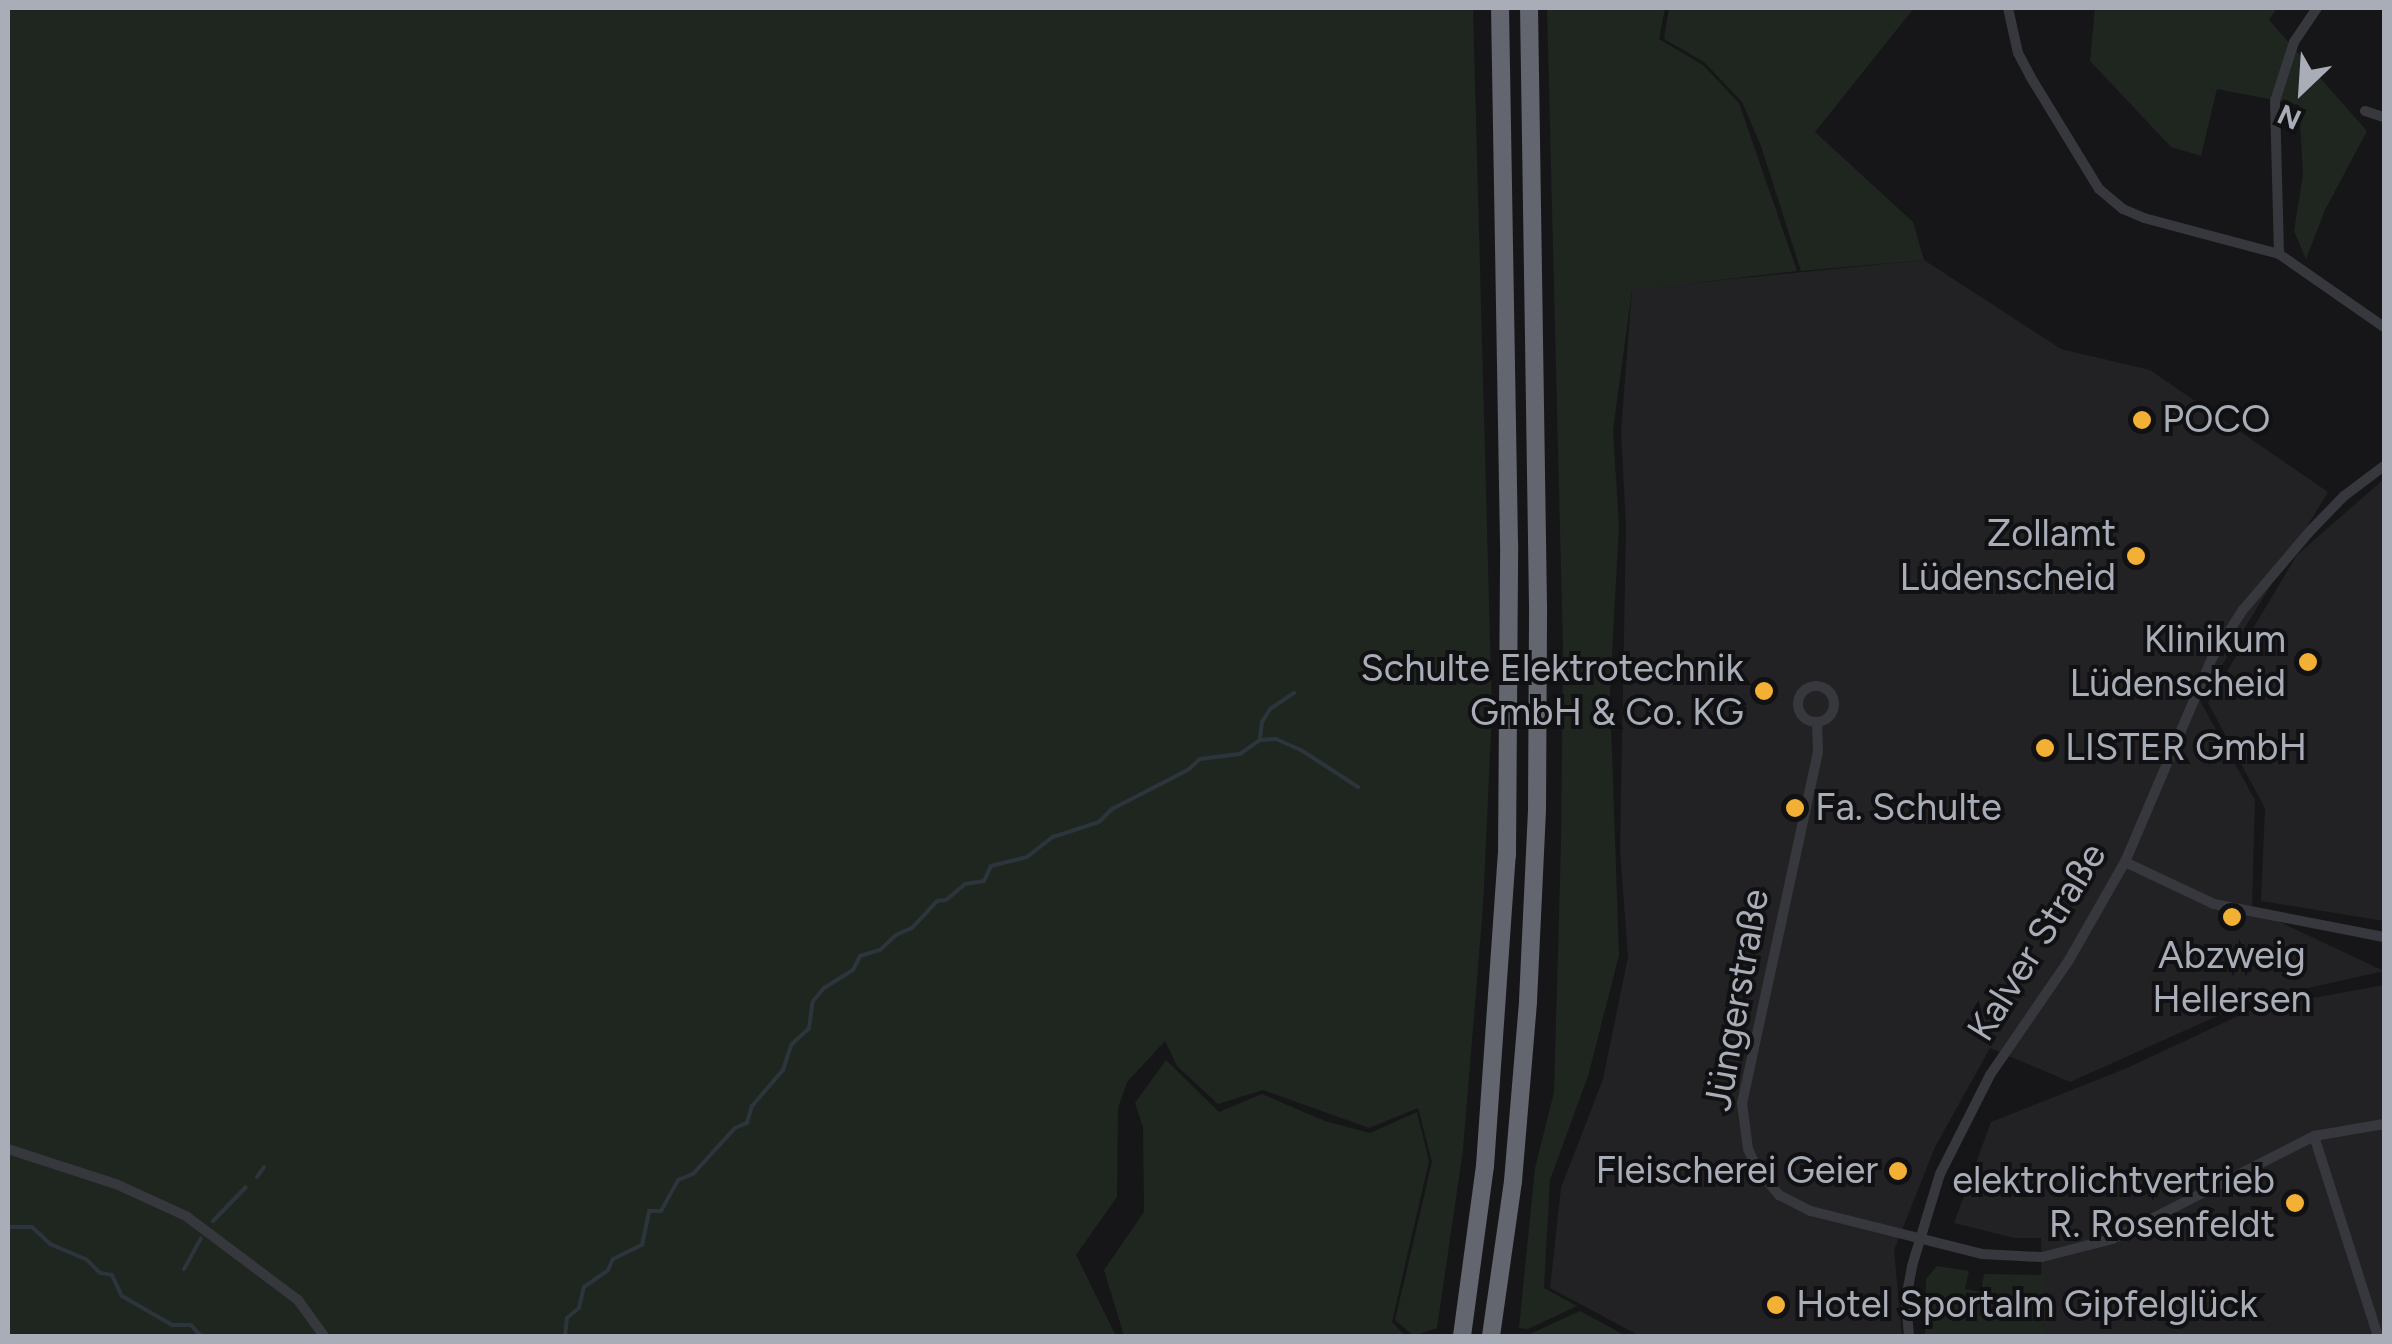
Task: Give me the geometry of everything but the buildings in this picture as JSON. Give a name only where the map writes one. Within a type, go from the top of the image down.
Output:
[{"type":"highway","points":[[1462,1336],[1497,1029],[1507,836],[1508,434],[1500,8]]},
{"type":"highway","points":[[1492,1336],[1514,1182],[1537,809],[1538,606],[1528,8]]},
{"type":"street","points":[[2008,8],[2018,53],[2030,76],[2100,189],[2123,209],[2280,254],[2384,327]]},
{"type":"street","points":[[2280,254],[2275,101],[2294,42],[2317,8]]},
{"type":"street","points":[[2365,112],[2384,117]]},
{"type":"street","name":"Kalver Straße","points":[[1909,1336],[1906,1298],[1918,1238],[1940,1174],[1977,1098],[2068,960],[2124,862],[2205,671],[2242,611],[2324,516],[2384,466]]},
{"type":"street","name":"Jüngerstraße","points":[[1817,722],[1818,752],[1748,1074],[1744,1134],[1758,1170],[1779,1195],[1810,1211],[1982,1254],[2042,1257],[2090,1246],[2153,1220],[2314,1136],[2384,1124]]},
{"type":"street","points":[[2124,862],[2214,904],[2384,936]]},
{"type":"street","points":[[2314,1136],[2378,1336]]},
{"type":"street","points":[[8,1149],[116,1184],[186,1216],[298,1300],[324,1336]]},
{"type":"shaded area","points":[[8,8],[1473,8],[1492,712],[1483,907],[1463,1150],[1437,1328],[1414,1336],[1395,1320],[1432,1162],[1418,1108],[1369,1128],[1263,1090],[1218,1104],[1177,1066],[1165,1041],[1127,1082],[1118,1108],[1117,1197],[1076,1255],[1116,1336],[8,1336]]},
{"type":"shaded area","points":[[1547,8],[1665,8],[1659,39],[1703,65],[1739,103],[1797,271],[1632,290],[1613,430],[1619,526],[1610,692],[1619,955],[1589,1073],[1550,1180],[1544,1288],[1577,1306],[1528,1329],[1519,1328],[1535,1168],[1554,1092],[1561,845],[1563,649]]},
{"type":"shaded area","points":[[1669,8],[1914,8],[1815,132],[1913,222],[1924,260],[1801,271],[1761,146],[1742,102],[1704,62],[1664,39]]},
{"type":"shaded area","points":[[2095,8],[2277,8],[2269,20],[2367,131],[2325,210],[2306,259],[2294,231],[2303,174],[2299,105],[2217,89],[2201,156],[2171,147],[2090,61]]},
{"type":"shaded area","points":[[1924,260],[2061,349],[2150,370],[2328,492],[2200,701],[2255,800],[2252,909],[2384,971],[2251,1001],[2070,1082],[1990,1048],[1935,1147],[1894,1250],[1902,1336],[1640,1336],[1550,1288],[1561,1188],[1603,1079],[1628,957],[1620,850],[1626,526],[1621,431],[1632,289]]},
{"type":"shaded area","name":"Klinikum Lüdenscheid","points":[[2384,479],[2384,921],[2261,901],[2265,808],[2208,703],[2297,555]]},
{"type":"shaded area","points":[[2384,985],[2384,1336],[2042,1336],[2041,1238],[2014,1238],[1954,1223],[1991,1122],[2127,1068],[2253,1009]]},
{"type":"shaded area","points":[[1166,1060],[1219,1112],[1262,1094],[1325,1121],[1370,1133],[1417,1112],[1429,1161],[1392,1322],[1405,1336],[1124,1336],[1104,1270],[1144,1212],[1143,1127],[1135,1103]]},
{"type":"shaded area","points":[[1937,1266],[1969,1271],[1965,1289],[1981,1292],[1984,1274],[2043,1275],[2043,1336],[1925,1336],[1926,1279]]},
{"type":"shaded area","points":[[1580,1311],[1626,1336],[1513,1336],[1530,1334]]},
{"type":"waterway","points":[[1260,738],[1262,722],[1270,709],[1294,693]]},
{"type":"waterway","points":[[565,1336],[567,1318],[579,1308],[584,1287],[608,1270],[613,1259],[642,1245],[649,1211],[661,1211],[678,1180],[693,1174],[735,1128],[747,1123],[752,1106],[783,1070],[791,1045],[809,1028],[813,1001],[824,988],[853,970],[860,956],[880,950],[896,935],[912,928],[937,901],[946,900],[965,884],[984,881],[991,866],[1027,857],[1053,837],[1099,822],[1112,809],[1188,770],[1200,759],[1240,754],[1260,740],[1276,739],[1301,750],[1358,787]]},
{"type":"waterway","points":[[257,1177],[264,1167]]},
{"type":"waterway","points":[[213,1221],[246,1187]]},
{"type":"waterway","points":[[8,1227],[32,1227],[50,1244],[86,1259],[100,1273],[112,1275],[122,1296],[172,1325],[191,1325],[201,1336]]},
{"type":"waterway","points":[[184,1269],[201,1238]]},
{"type":"place","name":"POCO","points":[[2142,420]]},
{"type":"place","name":"Zollamt Lüdenscheid","points":[[2136,556]]},
{"type":"place","name":"Klinikum Lüdenscheid","points":[[2308,662]]},
{"type":"place","name":"Schulte Elektrotechnik GmbH & Co. KG","points":[[1764,691]]},
{"type":"place","name":"LISTER GmbH","points":[[2045,748]]},
{"type":"place","name":"Fa. Schulte","points":[[1795,808]]},
{"type":"place","name":"Abzweig Hellersen","points":[[2232,917]]},
{"type":"place","name":"Fleischerei Geier","points":[[1898,1171]]},
{"type":"place","name":"elektrolichtvertrieb R. Rosenfeldt","points":[[2295,1203]]},
{"type":"place","name":"Hotel Sportalm Gipfelglück","points":[[1776,1305]]}]
